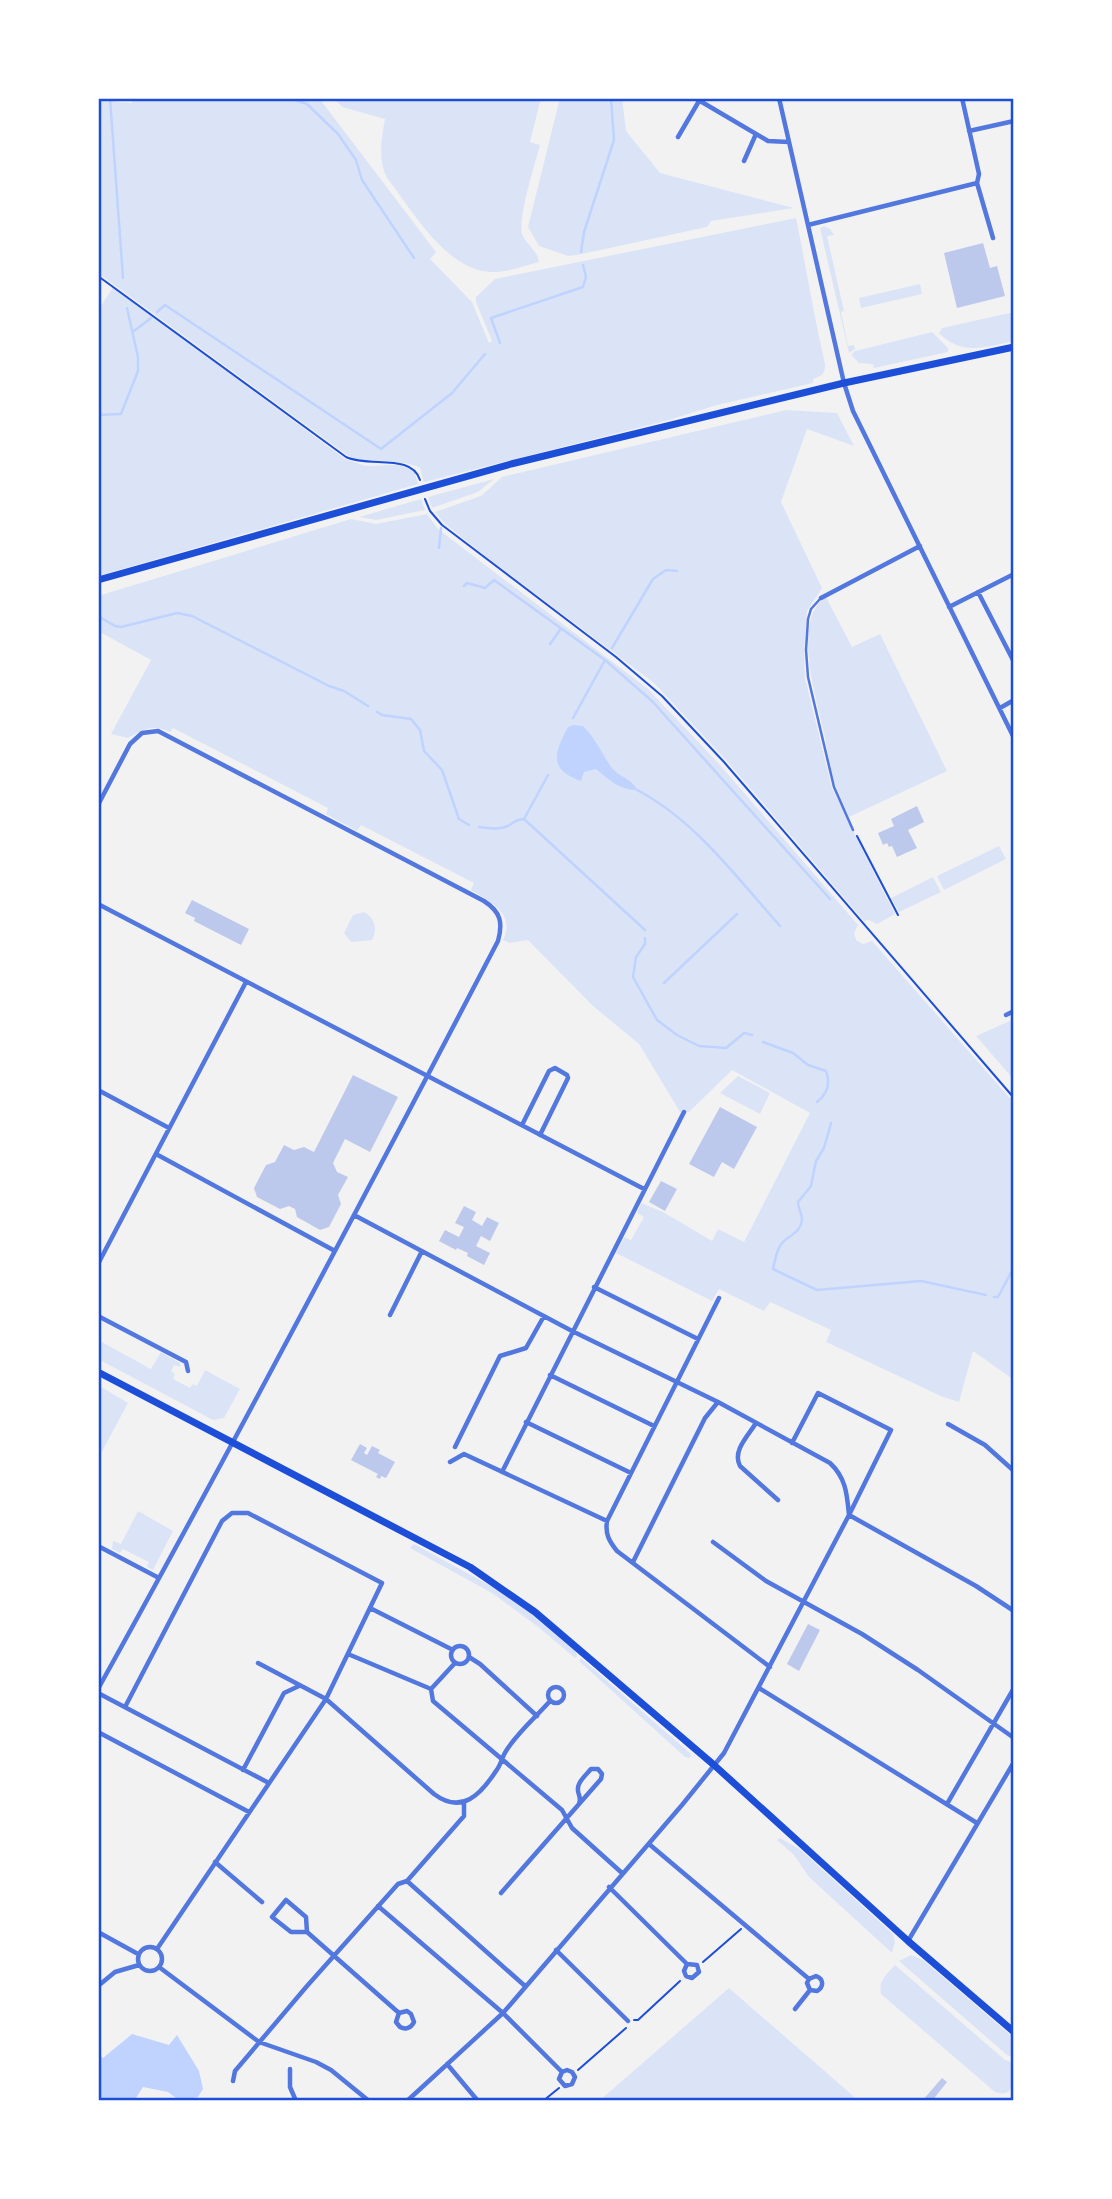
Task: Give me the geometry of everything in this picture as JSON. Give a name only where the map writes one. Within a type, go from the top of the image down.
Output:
[{"type":"main road","points":[[98,580],[511,464],[844,383],[1014,347]]},
{"type":"main road","points":[[98,1372],[486,1577],[535,1612],[714,1765],[908,1941],[1014,2032]]},
{"type":"street","points":[[779,98],[844,383],[853,411],[1014,738]]},
{"type":"street","points":[[962,98],[979,174],[976,183],[993,237]]},
{"type":"street","points":[[678,137],[697,99],[768,141],[789,142]]},
{"type":"street","points":[[969,131],[1014,121]]},
{"type":"street","points":[[744,161],[756,134]]},
{"type":"street","points":[[808,225],[976,183]]},
{"type":"street","points":[[821,598],[920,546]]},
{"type":"street","points":[[948,607],[1014,575]]},
{"type":"street","points":[[978,592],[1014,662]]},
{"type":"street","points":[[1000,708],[1014,701]]},
{"type":"street","points":[[98,805],[130,744],[142,733],[159,732],[491,906],[502,923],[498,941],[428,1076],[234,1443],[98,1691],[267,1782]]},
{"type":"street","points":[[98,904],[643,1189]]},
{"type":"street","points":[[98,1264],[246,982]]},
{"type":"street","points":[[1006,1015],[1014,1011]]},
{"type":"street","points":[[522,1125],[550,1071],[555,1068],[561,1070],[568,1079],[540,1135]]},
{"type":"street","points":[[98,1090],[169,1128]]},
{"type":"street","points":[[502,1472],[684,1112]]},
{"type":"street","points":[[156,1154],[335,1251]]},
{"type":"street","points":[[354,1215],[572,1331],[718,1402],[830,1463],[839,1472],[847,1494],[849,1515]]},
{"type":"street","points":[[390,1315],[422,1251]]},
{"type":"street","points":[[594,1287],[698,1339]]},
{"type":"street","points":[[719,1298],[607,1521],[606,1530],[609,1541],[617,1551],[770,1667]]},
{"type":"street","points":[[98,1316],[186,1362],[188,1371]]},
{"type":"street","points":[[455,1447],[500,1356],[526,1348],[544,1316]]},
{"type":"street","points":[[550,1375],[654,1426]]},
{"type":"street","points":[[407,2101],[503,2013],[727,1749],[891,1430],[818,1393],[792,1443]]},
{"type":"street","points":[[633,1562],[705,1418],[718,1402]]},
{"type":"street","points":[[526,1422],[631,1473]]},
{"type":"street","points":[[756,1423],[739,1449],[737,1461],[778,1500]]},
{"type":"street","points":[[948,1423],[985,1445],[1014,1471]]},
{"type":"street","points":[[450,1462],[464,1454],[607,1521]]},
{"type":"street","points":[[125,1707],[222,1521],[232,1513],[248,1513],[382,1583],[326,1699],[267,1782],[157,1949]]},
{"type":"street","points":[[849,1515],[976,1586],[1014,1611]]},
{"type":"street","points":[[713,1542],[766,1581],[862,1634],[1014,1738]]},
{"type":"street","points":[[98,1546],[159,1578]]},
{"type":"street","points":[[370,1608],[453,1650]]},
{"type":"street","points":[[464,1646],[469,1657],[464,1664],[455,1663],[452,1658],[453,1650],[464,1646]]},
{"type":"street","points":[[348,1654],[431,1689]]},
{"type":"street","points":[[469,1657],[537,1716]]},
{"type":"street","points":[[258,1663],[326,1699],[441,1799],[464,1803],[471,1800],[491,1778],[506,1750],[550,1701]]},
{"type":"street","points":[[431,1689],[455,1663]]},
{"type":"street","points":[[243,1770],[284,1693],[300,1685]]},
{"type":"street","points":[[759,1688],[977,1823]]},
{"type":"street","points":[[947,1804],[1014,1688]]},
{"type":"street","points":[[431,1689],[433,1701],[562,1810],[572,1828],[622,1873]]},
{"type":"street","points":[[98,1732],[249,1812]]},
{"type":"street","points":[[908,1941],[1014,1762]]},
{"type":"street","points":[[501,1894],[601,1779],[602,1774],[598,1769],[591,1769],[579,1783],[579,1804]]},
{"type":"street","points":[[233,2081],[235,2071],[334,1955],[398,1884],[407,1881],[464,1816],[464,1803]]},
{"type":"street","points":[[649,1844],[809,1979]]},
{"type":"street","points":[[215,1861],[262,1902]]},
{"type":"street","points":[[407,1881],[525,1986]]},
{"type":"street","points":[[609,1887],[687,1964]]},
{"type":"street","points":[[307,1932],[306,1917],[286,1900],[272,1917],[291,1932],[307,1932],[399,2013]]},
{"type":"street","points":[[378,1906],[503,2013],[562,2073]]},
{"type":"street","points":[[98,1932],[138,1954]]},
{"type":"street","points":[[138,1954],[145,1947],[157,1949]]},
{"type":"street","points":[[157,1949],[162,1958],[159,1967]]},
{"type":"street","points":[[556,1950],[628,2021]]},
{"type":"street","points":[[138,1954],[139,1965]]},
{"type":"street","points":[[687,1964],[698,1966],[698,1975],[690,1978],[684,1971],[687,1964]]},
{"type":"street","points":[[98,1986],[115,1972],[139,1965],[148,1971],[159,1967]]},
{"type":"street","points":[[159,1967],[259,2042],[331,2070],[369,2101]]},
{"type":"street","points":[[809,1979],[816,1976],[822,1983],[817,1991],[810,1990]]},
{"type":"street","points":[[809,1979],[807,1983],[810,1990]]},
{"type":"street","points":[[795,2009],[810,1990]]},
{"type":"street","points":[[407,2011],[411,2014],[414,2022],[411,2026],[402,2028],[397,2025],[399,2013],[407,2011]]},
{"type":"street","points":[[447,2064],[478,2101]]},
{"type":"street","points":[[290,2069],[290,2087],[296,2101]]},
{"type":"street","points":[[567,2070],[572,2072],[575,2079],[570,2085],[562,2085],[559,2079],[562,2073],[567,2070]]},
{"type":"lane","points":[[821,598],[811,609],[808,619],[808,677],[834,788],[853,830]]},
{"type":"path","points":[[98,276],[346,457],[366,464],[396,463],[411,467],[418,473],[420,481]]},
{"type":"path","points":[[425,499],[430,511],[442,525],[616,657],[662,696],[724,762],[1014,1098]]},
{"type":"path","points":[[853,830],[898,915]]},
{"type":"path","points":[[698,1966],[745,1926]]},
{"type":"path","points":[[543,2101],[562,2085]]},
{"type":"shaded area","points":[[98,98],[115,98],[116,102],[132,103],[133,98],[319,98],[436,252],[430,259],[472,302],[489,343],[492,341],[476,297],[495,279],[796,218],[825,364],[824,372],[813,379],[813,383],[717,405],[669,420],[424,482],[420,468],[411,464],[356,459],[98,273]]},
{"type":"shaded area","points":[[334,98],[541,98],[530,142],[540,145],[521,226],[522,234],[539,262],[490,272],[459,261],[444,250],[387,178],[381,157],[385,119],[342,107]]},
{"type":"shaded area","points":[[560,98],[622,98],[626,131],[660,173],[794,208],[711,221],[707,227],[577,255],[568,256],[539,246],[528,227]]},
{"type":"shaded area","points":[[824,226],[834,235],[827,236],[844,311],[841,312],[848,346],[854,345],[855,349],[849,353],[820,228]]},
{"type":"shaded area","points":[[920,284],[922,294],[861,308],[859,298]]},
{"type":"shaded area","points":[[113,287],[345,459],[366,466],[396,465],[410,468],[415,473],[418,484],[98,576],[98,311]]},
{"type":"shaded area","points":[[1014,312],[1014,341],[974,348],[956,345],[939,333],[942,328]]},
{"type":"shaded area","points":[[932,332],[948,348],[948,352],[874,368],[873,364],[859,363],[851,355],[855,351]]},
{"type":"shaded area","points":[[786,410],[837,413],[854,446],[807,429],[781,502],[822,588],[807,611],[805,678],[832,788],[895,914],[877,924],[864,921],[726,760],[654,683],[484,555],[444,523],[435,512],[481,496],[502,477]]},
{"type":"shaded area","points":[[494,479],[478,492],[432,508],[428,497]]},
{"type":"shaded area","points":[[421,499],[425,510],[376,520],[359,517]]},
{"type":"shaded area","points":[[427,514],[438,529],[648,689],[720,765],[858,925],[854,933],[856,940],[863,944],[872,941],[1014,1103],[1014,1380],[973,1351],[959,1402],[943,1397],[826,1342],[831,1330],[770,1302],[764,1311],[719,1289],[712,1301],[616,1253],[624,1237],[631,1240],[644,1217],[637,1213],[641,1203],[663,1212],[712,1241],[718,1229],[744,1242],[810,1113],[732,1070],[689,1112],[680,1112],[639,1044],[593,1006],[528,940],[510,943],[503,940],[506,931],[504,916],[493,904],[471,890],[474,883],[361,825],[357,831],[326,814],[328,808],[173,728],[170,732],[159,728],[149,729],[128,738],[111,734],[151,660],[98,631],[98,596],[351,519],[376,524]]},
{"type":"shaded area","points":[[826,597],[852,647],[880,634],[947,771],[849,817],[832,774],[809,661],[810,623],[816,608]]},
{"type":"shaded area","points":[[999,846],[1006,859],[944,890],[937,876]]},
{"type":"shaded area","points":[[933,877],[941,892],[899,912],[891,898]]},
{"type":"shaded area","points":[[364,912],[373,921],[374,936],[372,940],[351,942],[344,933],[353,915]]},
{"type":"shaded area","points":[[1014,1019],[1014,1080],[976,1036]]},
{"type":"shaded area","points":[[738,1076],[770,1093],[760,1114],[720,1093]]},
{"type":"shaded area","points":[[98,1340],[151,1369],[161,1352],[180,1363],[180,1367],[174,1365],[171,1371],[175,1374],[173,1379],[190,1388],[193,1384],[197,1386],[205,1370],[240,1389],[224,1418],[213,1420],[98,1359]]},
{"type":"shaded area","points":[[98,1385],[128,1403],[98,1459]]},
{"type":"shaded area","points":[[138,1511],[173,1531],[153,1570],[147,1567],[149,1562],[123,1549],[120,1553],[112,1549],[113,1541],[121,1544]]},
{"type":"shaded area","points":[[414,1544],[500,1591],[535,1616],[576,1652],[577,1657],[492,1593],[410,1548]]},
{"type":"shaded area","points":[[581,1658],[691,1754],[690,1758],[685,1757],[579,1661]]},
{"type":"shaded area","points":[[780,1838],[801,1850],[893,1934],[895,1942],[892,1953],[809,1877],[794,1855],[777,1840]]},
{"type":"shaded area","points":[[911,1955],[923,1960],[1014,2038],[1014,2057],[1007,2055],[899,1961]]},
{"type":"shaded area","points":[[895,1965],[1005,2060],[1014,2063],[1014,2081],[1007,2093],[995,2092],[881,1994],[882,1981]]},
{"type":"shaded area","points":[[729,1988],[859,2101],[599,2101]]},
{"type":"water","points":[[583,726],[612,768],[637,790],[620,786],[596,769],[584,772],[581,781],[563,771],[557,759],[557,752],[568,727]]},
{"type":"water","points":[[132,2034],[169,2045],[177,2035],[199,2071],[203,2089],[198,2097],[180,2101],[168,2092],[143,2087],[134,2101],[98,2101],[98,2059],[101,2056],[103,2058]]},
{"type":"building","points":[[983,243],[990,268],[997,266],[1005,296],[957,308],[944,253]]},
{"type":"building","points":[[917,806],[924,822],[908,830],[917,848],[897,857],[892,846],[889,847],[887,843],[883,845],[878,833],[894,826],[891,819]]},
{"type":"building","points":[[192,900],[249,929],[241,945],[194,921],[195,918],[185,913]]},
{"type":"building","points":[[353,1075],[398,1097],[370,1152],[345,1139],[333,1163],[337,1172],[348,1177],[338,1195],[341,1204],[329,1227],[320,1230],[297,1217],[295,1209],[289,1206],[280,1209],[257,1197],[254,1188],[266,1165],[275,1162],[284,1145],[294,1150],[304,1147],[314,1152]]},
{"type":"building","points":[[720,1107],[757,1127],[734,1169],[722,1162],[714,1177],[689,1164]]},
{"type":"building","points":[[661,1181],[677,1189],[665,1211],[649,1202]]},
{"type":"building","points":[[464,1206],[476,1212],[472,1220],[482,1226],[487,1217],[499,1223],[490,1241],[481,1236],[476,1246],[490,1253],[484,1265],[467,1256],[468,1253],[439,1241],[445,1230],[459,1237],[464,1227],[455,1223]]},
{"type":"building","points":[[360,1444],[367,1448],[364,1453],[367,1455],[372,1446],[380,1450],[378,1453],[395,1462],[386,1478],[376,1477],[378,1474],[351,1460]]},
{"type":"building","points":[[808,1624],[820,1630],[799,1671],[787,1664]]},
{"type":"building","points":[[942,2078],[947,2082],[932,2101],[922,2101]]},
{"type":"waterway","points":[[110,98],[123,278]]},
{"type":"waterway","points":[[289,98],[307,104],[338,134],[356,160],[362,180],[414,258]]},
{"type":"waterway","points":[[581,252],[584,232],[614,140],[611,98]]},
{"type":"waterway","points":[[500,343],[491,318],[583,287],[586,277],[583,265]]},
{"type":"waterway","points":[[157,312],[165,305],[381,449],[452,393],[485,354]]},
{"type":"waterway","points":[[98,415],[121,414],[138,371],[138,357],[127,308]]},
{"type":"waterway","points":[[134,331],[151,318]]},
{"type":"waterway","points":[[439,548],[441,528]]},
{"type":"waterway","points":[[612,648],[653,579],[666,570],[677,571]]},
{"type":"waterway","points":[[464,586],[467,583],[485,588],[494,580],[605,660],[652,701],[830,899]]},
{"type":"waterway","points":[[98,616],[121,627],[177,613],[192,616],[329,686],[344,691],[368,706]]},
{"type":"waterway","points":[[550,644],[560,630]]},
{"type":"waterway","points":[[573,718],[605,660]]},
{"type":"waterway","points":[[377,712],[411,719],[420,730],[424,751],[442,770],[459,819],[469,825]]},
{"type":"waterway","points":[[524,819],[548,775]]},
{"type":"waterway","points":[[637,790],[678,817],[714,851],[780,926]]},
{"type":"waterway","points":[[479,827],[501,828],[524,819],[645,930]]},
{"type":"waterway","points":[[664,983],[737,914]]},
{"type":"waterway","points":[[645,938],[645,944],[636,957],[633,977],[657,1020],[677,1035],[699,1046],[726,1048],[744,1033],[752,1035]]},
{"type":"waterway","points":[[763,1042],[793,1053],[808,1065],[826,1071],[827,1088],[817,1102]]},
{"type":"waterway","points":[[831,1123],[824,1148],[816,1161],[811,1186],[798,1202],[801,1224],[780,1246],[773,1269],[817,1290],[921,1281],[986,1295]]},
{"type":"waterway","points":[[994,1297],[998,1297],[1014,1267]]}]
